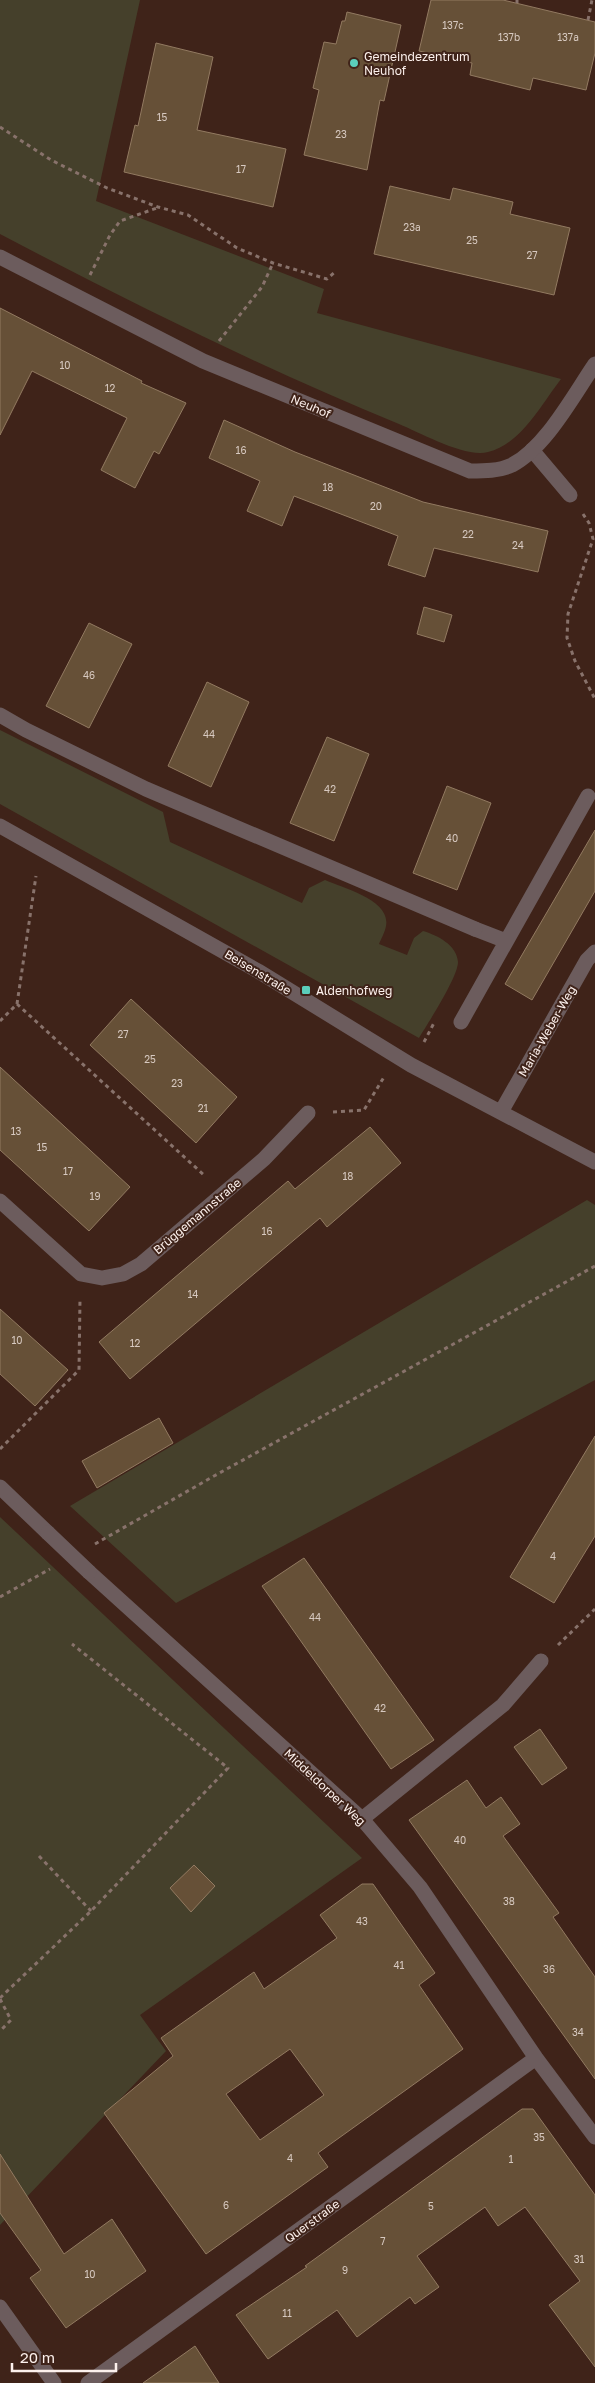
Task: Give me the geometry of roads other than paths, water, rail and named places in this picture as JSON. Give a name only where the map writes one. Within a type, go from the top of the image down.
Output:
[{"type":"street","name":"Neuhof","points":[[0,257],[203,361],[470,471],[491,471],[511,465],[532,450],[547,433],[595,364]]},
{"type":"street","points":[[532,450],[570,495]]},
{"type":"street","points":[[0,715],[26,730],[146,789],[506,941]]},
{"type":"street","points":[[461,1022],[588,796]]},
{"type":"street","name":"Beisenstraße","points":[[0,826],[258,971],[411,1064],[595,1162]]},
{"type":"street","name":"Maria-Weber-Weg","points":[[501,1112],[587,960],[595,952]]},
{"type":"street","name":"Brüggemannstraße","points":[[0,1201],[81,1274],[102,1278],[124,1274],[140,1264],[264,1159],[308,1113]]},
{"type":"street","name":"Middeldorper Weg","points":[[0,1487],[89,1572],[362,1819],[420,1887],[536,2058],[595,2137]]},
{"type":"street","points":[[362,1819],[503,1705],[541,1661]]},
{"type":"street","name":"Querstraße","points":[[88,2383],[536,2058]]},
{"type":"street","points":[[0,2307],[54,2383]]},
{"type":"place","name":"Gemeindezentrum Neuhof","points":[[354,63]]},
{"type":"place","name":"Aldenhofweg","points":[[306,990]]}]
